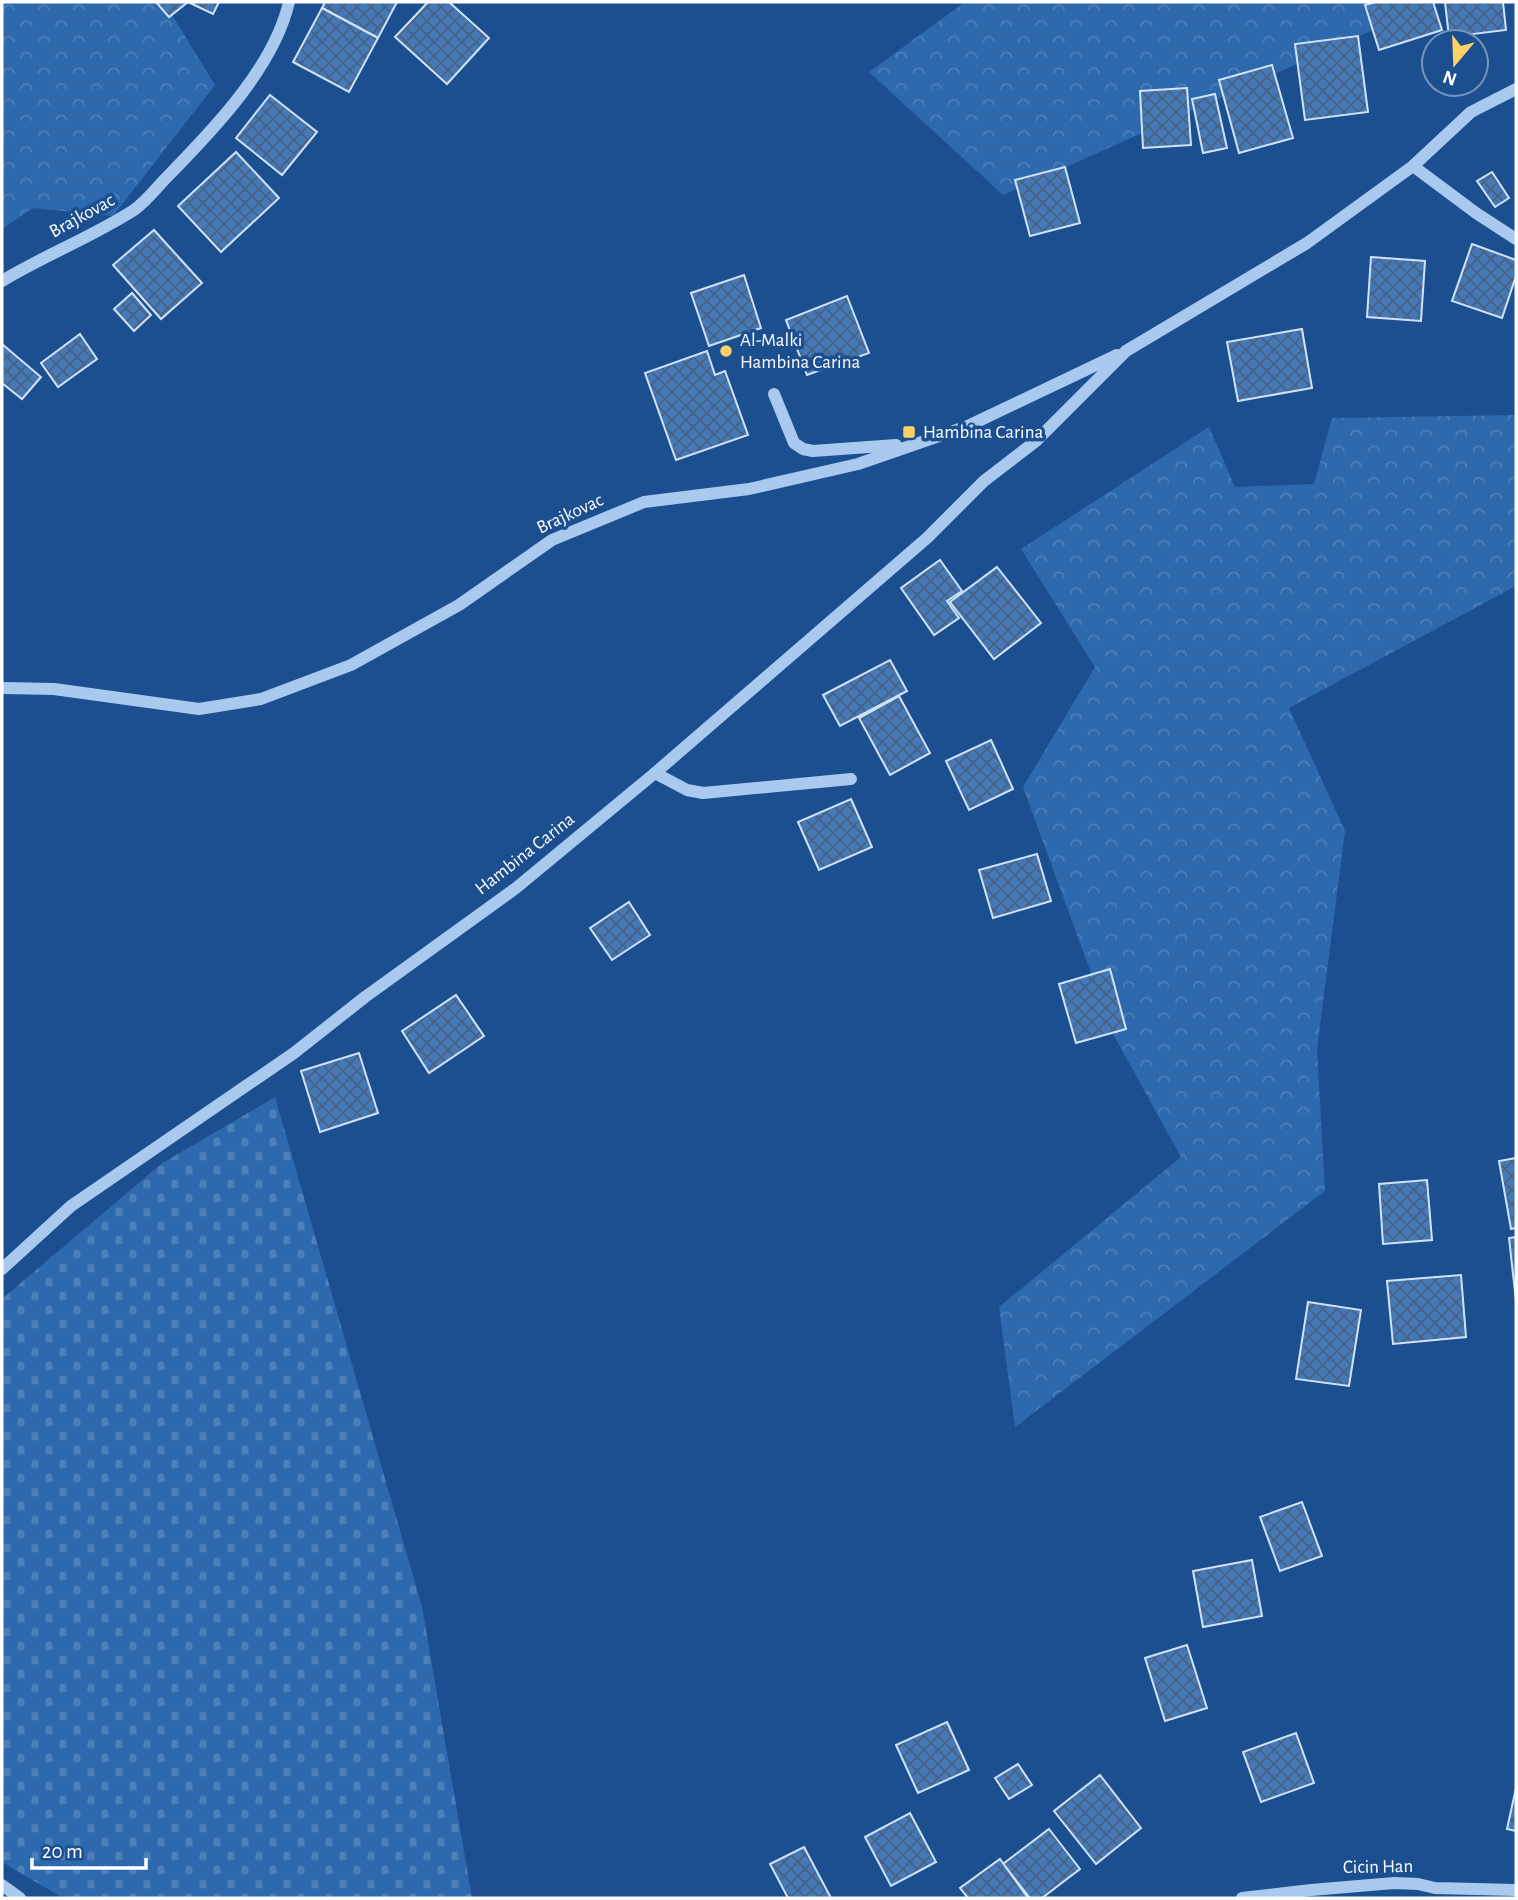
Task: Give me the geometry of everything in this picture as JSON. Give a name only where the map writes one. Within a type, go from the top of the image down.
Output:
[{"type":"street","name":"Brajkovac","points":[[2,281],[81,241],[137,208],[199,144],[255,74],[284,25],[289,2]]},
{"type":"street","name":"Hambina Carina","points":[[2,1269],[71,1206],[294,1053],[365,997],[516,888],[655,773],[927,538],[984,481],[1036,441],[1126,351],[1307,243],[1413,166],[1471,112],[1516,89]]},
{"type":"street","points":[[1413,166],[1516,239]]},
{"type":"street","name":"Brajkovac","points":[[2,688],[54,689],[199,709],[261,699],[351,664],[459,605],[552,540],[644,502],[749,488],[858,464],[968,426],[1126,351]]},
{"type":"street","points":[[774,394],[794,443],[803,449],[813,451],[914,444]]},
{"type":"street","points":[[655,773],[687,790],[703,793],[851,779]]},
{"type":"street","name":"Cicin Han","points":[[1242,1898],[1311,1889],[1394,1883],[1418,1884],[1436,1893],[1516,1889]]},
{"type":"street","points":[[2,1885],[20,1898]]},
{"type":"green space","points":[[2,2],[164,2],[215,85],[113,216],[33,208],[2,229]]},
{"type":"green space","points":[[965,2],[1402,2],[1402,17],[1003,195],[869,72]]},
{"type":"green space","points":[[1516,415],[1516,586],[1289,708],[1345,831],[1317,1049],[1325,1191],[1015,1427],[999,1307],[1181,1157],[1114,1036],[1023,787],[1095,667],[1021,549],[1209,427],[1235,487],[1314,484],[1332,418]]},
{"type":"green space","points":[[275,1097],[422,1607],[472,1898],[63,1898],[2,1862],[2,1299],[161,1164]]},
{"type":"building","points":[[156,2],[188,2],[169,17]]},
{"type":"building","points":[[188,2],[219,2],[213,14]]},
{"type":"building","points":[[325,2],[397,2],[378,38],[322,8]]},
{"type":"building","points":[[428,2],[449,2],[489,38],[447,84],[395,37]]},
{"type":"building","points":[[1375,2],[1433,2],[1441,28],[1420,28],[1420,37],[1379,50],[1365,5]]},
{"type":"building","points":[[1445,2],[1503,2],[1506,30],[1490,32],[1490,28],[1448,28]]},
{"type":"building","points":[[322,8],[378,38],[349,92],[293,62]]},
{"type":"building","points":[[1358,36],[1368,112],[1305,120],[1295,44]]},
{"type":"building","points":[[1272,65],[1293,138],[1239,153],[1219,80]]},
{"type":"building","points":[[1187,88],[1191,145],[1143,148],[1140,91]]},
{"type":"building","points":[[1215,94],[1227,148],[1203,153],[1192,99]]},
{"type":"building","points":[[270,95],[317,132],[282,175],[236,138]]},
{"type":"building","points":[[236,152],[279,198],[221,252],[178,206]]},
{"type":"building","points":[[1065,167],[1080,223],[1030,236],[1015,180]]},
{"type":"building","points":[[1492,172],[1509,198],[1495,207],[1477,181]]},
{"type":"building","points":[[154,230],[202,283],[161,319],[113,265]]},
{"type":"building","points":[[1472,244],[1516,260],[1516,276],[1502,318],[1452,301]]},
{"type":"building","points":[[1371,257],[1425,261],[1421,321],[1367,317]]},
{"type":"building","points":[[744,275],[761,328],[709,346],[691,293]]},
{"type":"building","points":[[132,293],[151,315],[134,331],[114,309]]},
{"type":"building","points":[[847,296],[869,353],[807,375],[786,320]]},
{"type":"building","points":[[1302,329],[1312,388],[1238,401],[1227,342]]},
{"type":"building","points":[[80,334],[97,359],[58,387],[41,363]]},
{"type":"building","points":[[2,344],[41,377],[22,399],[2,383]]},
{"type":"building","points":[[707,351],[715,375],[725,371],[748,435],[676,460],[645,373]]},
{"type":"building","points":[[940,560],[962,591],[947,601],[959,618],[934,635],[901,588]]},
{"type":"building","points":[[997,567],[1041,623],[994,659],[950,602]]},
{"type":"building","points":[[890,660],[907,691],[840,726],[823,695]]},
{"type":"building","points":[[899,696],[930,753],[890,775],[859,718]]},
{"type":"building","points":[[991,740],[1013,789],[969,810],[946,761]]},
{"type":"building","points":[[851,799],[872,847],[819,870],[798,822]]},
{"type":"building","points":[[1037,854],[1051,901],[993,918],[979,870]]},
{"type":"building","points":[[629,902],[650,935],[612,960],[590,928]]},
{"type":"building","points":[[1110,969],[1126,1029],[1076,1043],[1059,984]]},
{"type":"building","points":[[456,995],[484,1036],[429,1073],[402,1031]]},
{"type":"building","points":[[359,1053],[378,1113],[320,1132],[301,1071]]},
{"type":"building","points":[[1516,1158],[1516,1228],[1511,1229],[1499,1161]]},
{"type":"building","points":[[1427,1180],[1432,1240],[1383,1244],[1379,1184]]},
{"type":"building","points":[[1516,1237],[1516,1301],[1509,1238]]},
{"type":"building","points":[[1461,1275],[1466,1337],[1393,1344],[1387,1281]]},
{"type":"building","points":[[1308,1302],[1361,1310],[1349,1386],[1296,1379]]},
{"type":"building","points":[[1302,1502],[1322,1556],[1280,1571],[1260,1517]]},
{"type":"building","points":[[1252,1560],[1262,1616],[1203,1627],[1193,1571]]},
{"type":"building","points":[[1187,1645],[1207,1708],[1165,1721],[1145,1658]]},
{"type":"building","points":[[947,1722],[969,1770],[918,1793],[896,1745]]},
{"type":"building","points":[[1296,1733],[1314,1783],[1261,1802],[1243,1752]]},
{"type":"building","points":[[1018,1764],[1032,1785],[1009,1799],[995,1778]]},
{"type":"building","points":[[1100,1775],[1141,1828],[1096,1864],[1054,1811]]},
{"type":"building","points":[[1516,1788],[1516,1831],[1507,1829]]},
{"type":"building","points":[[910,1813],[936,1862],[891,1886],[865,1837]]},
{"type":"building","points":[[1049,1829],[1080,1869],[1042,1898],[1030,1898],[1003,1864]]},
{"type":"building","points":[[804,1847],[831,1898],[788,1898],[770,1864]]},
{"type":"building","points":[[1000,1859],[1028,1898],[968,1898],[960,1888]]},
{"type":"place","name":"Al-Malki Hambina Carina","points":[[726,351]]},
{"type":"place","name":"Hambina Carina","points":[[909,432]]}]
